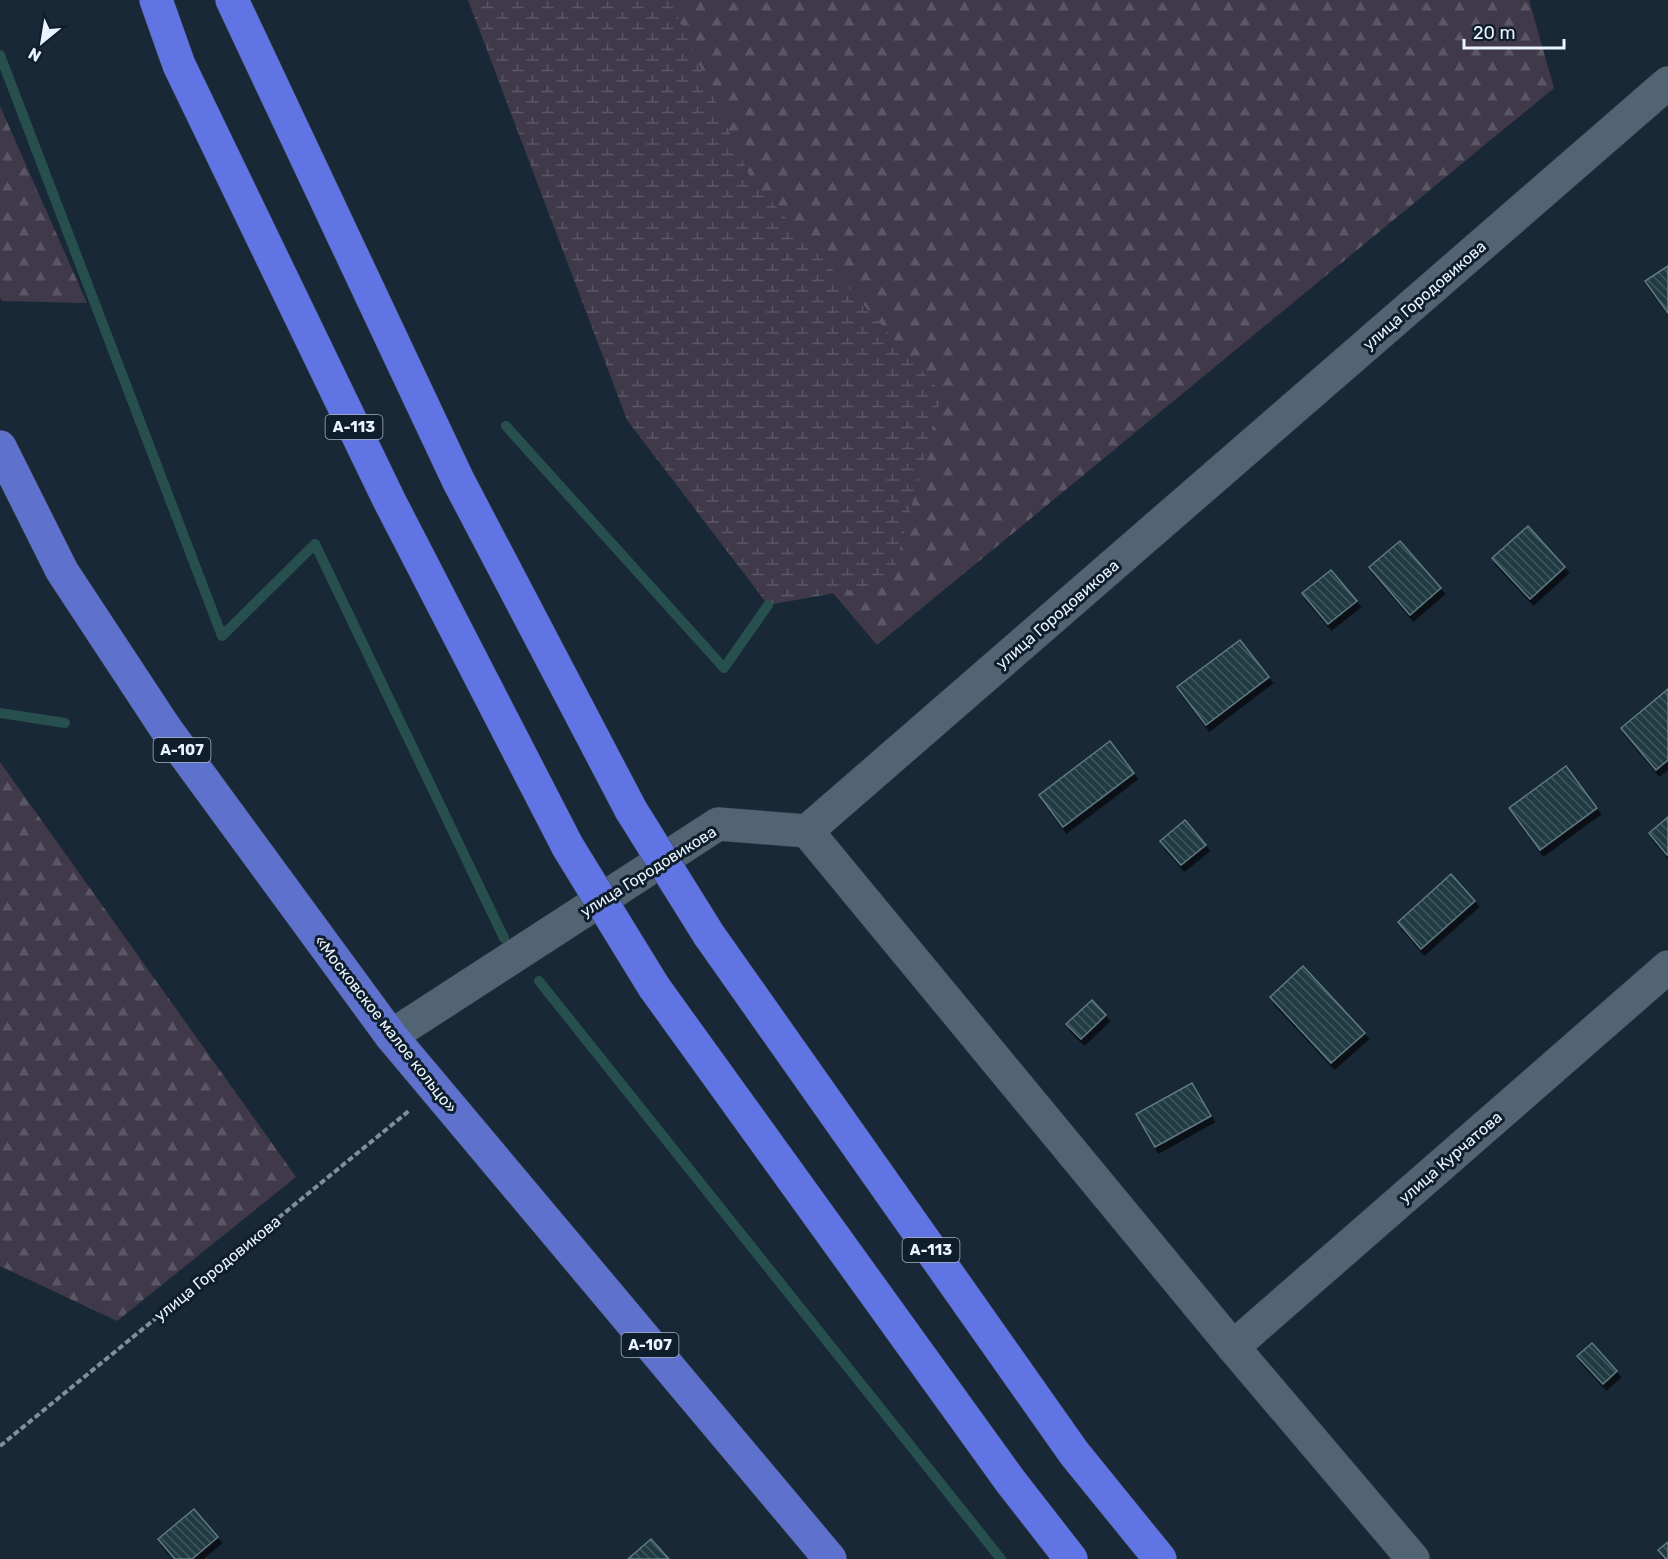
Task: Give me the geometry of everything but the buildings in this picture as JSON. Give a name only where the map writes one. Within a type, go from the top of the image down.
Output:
[{"type":"highway","name":"А-113","points":[[156,0],[180,65],[389,500],[568,847],[654,987],[1004,1473],[1071,1559]]},
{"type":"highway","name":"А-113","points":[[232,0],[458,480],[631,810],[709,935],[1074,1453],[1161,1559]]},
{"type":"highway","name":"«Московское малое кольцо»","points":[[0,447],[62,571],[159,719],[391,1036],[830,1559]]},
{"type":"street","name":"улица Городовикова","points":[[391,1036],[718,824],[807,831],[1668,83]]},
{"type":"street","points":[[807,831],[1233,1347],[1413,1559]]},
{"type":"street","name":"улица Курчатова","points":[[1233,1347],[1668,967]]},
{"type":"path","name":"улица Городовикова","points":[[0,1446],[435,1089]]},
{"type":"green space","points":[[468,0],[670,0],[750,177],[942,393],[891,583],[768,605],[627,420]]},
{"type":"green space","points":[[533,0],[1529,0],[1554,88],[877,645],[638,363]]},
{"type":"green space","points":[[0,106],[87,303],[2,301],[0,297]]},
{"type":"green space","points":[[0,762],[296,1177],[117,1321],[0,1266]]},
{"type":"waterway","points":[[0,55],[222,636],[315,544],[504,938]]},
{"type":"waterway","points":[[506,426],[724,668],[768,605]]},
{"type":"waterway","points":[[0,713],[65,723]]},
{"type":"waterway","points":[[539,981],[1001,1559]]}]
